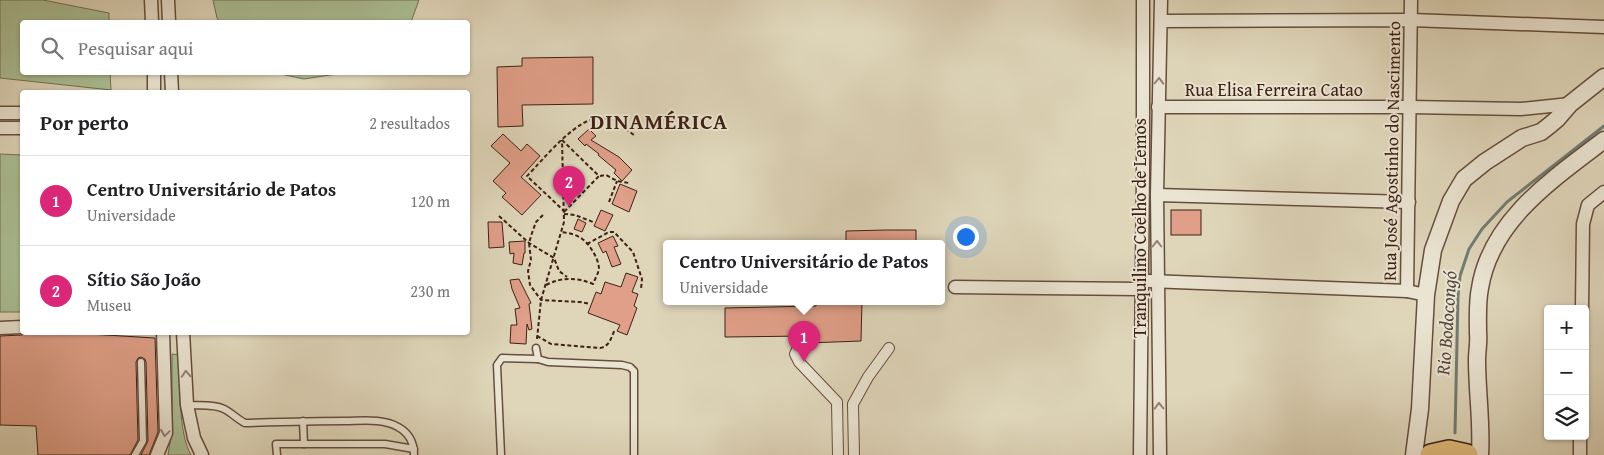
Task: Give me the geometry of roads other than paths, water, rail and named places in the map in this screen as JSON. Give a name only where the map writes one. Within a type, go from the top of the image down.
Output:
[{"type":"main road","points":[[1431,455],[1449,451],[1467,455]]},
{"type":"street","points":[[151,0],[152,20]]},
{"type":"street","points":[[168,0],[169,20]]},
{"type":"street","name":"Tranquilino Coelho de Lemos","points":[[1140,455],[1144,176],[1143,0]]},
{"type":"street","name":"Tranquilino Coelho de Lemos","points":[[1160,455],[1157,175],[1161,0]]},
{"type":"street","name":"Rua José Agostinho do Nascimento","points":[[955,287],[1142,285],[1157,281],[1407,291],[1411,0]]},
{"type":"street","points":[[1161,21],[1411,20],[1604,27]]},
{"type":"street","points":[[154,75],[154,90]]},
{"type":"street","points":[[171,75],[172,90]]},
{"type":"street","points":[[1414,455],[1420,409],[1426,295],[1433,250],[1451,202],[1464,179],[1505,148],[1522,138],[1541,132],[1558,119],[1570,104],[1604,77]]},
{"type":"street","name":"Rua Elisa Ferreira Catao","points":[[1158,107],[1521,109],[1570,104]]},
{"type":"street","points":[[0,113],[20,112]]},
{"type":"street","points":[[0,128],[20,128]]},
{"type":"street","points":[[1480,455],[1477,313],[1480,288],[1490,252],[1508,224],[1533,196],[1604,140]]},
{"type":"street","points":[[1144,176],[1157,175]]},
{"type":"street","points":[[1582,305],[1584,218],[1588,205],[1604,192]]},
{"type":"street","points":[[1157,196],[1409,202]]},
{"type":"street","points":[[1407,291],[1426,295]]},
{"type":"street","points":[[0,328],[20,327]]},
{"type":"street","points":[[158,455],[166,433],[163,335]]},
{"type":"street","points":[[183,335],[187,406],[194,438],[202,455]]},
{"type":"street","points":[[800,343],[795,354],[799,362],[837,402],[838,455]]},
{"type":"street","points":[[854,455],[853,404],[868,377],[888,348]]},
{"type":"street","points":[[1580,440],[1580,455]]},
{"type":"lane","points":[[536,348],[538,359]]},
{"type":"lane","points":[[501,455],[497,365],[502,358],[538,359],[548,362],[622,365],[630,367],[634,371],[634,455]]},
{"type":"lane","points":[[135,455],[143,441],[141,362]]},
{"type":"lane","points":[[187,406],[222,408],[245,423],[379,421],[397,426],[410,436],[414,452],[385,444],[276,444],[277,455]]},
{"type":"lane","points":[[303,421],[304,444]]},
{"type":"waterway","name":"Rio Bodocongó","points":[[1455,433],[1458,296],[1460,276],[1469,249],[1482,229],[1507,202],[1604,126]]},
{"type":"place","name":"Sítio São João","points":[[569,207]]},
{"type":"place","name":"Centro Universitário de Patos","points":[[804,362]]},
{"type":"district","name":"DINAMÉRICA","points":[[659,121]]}]
